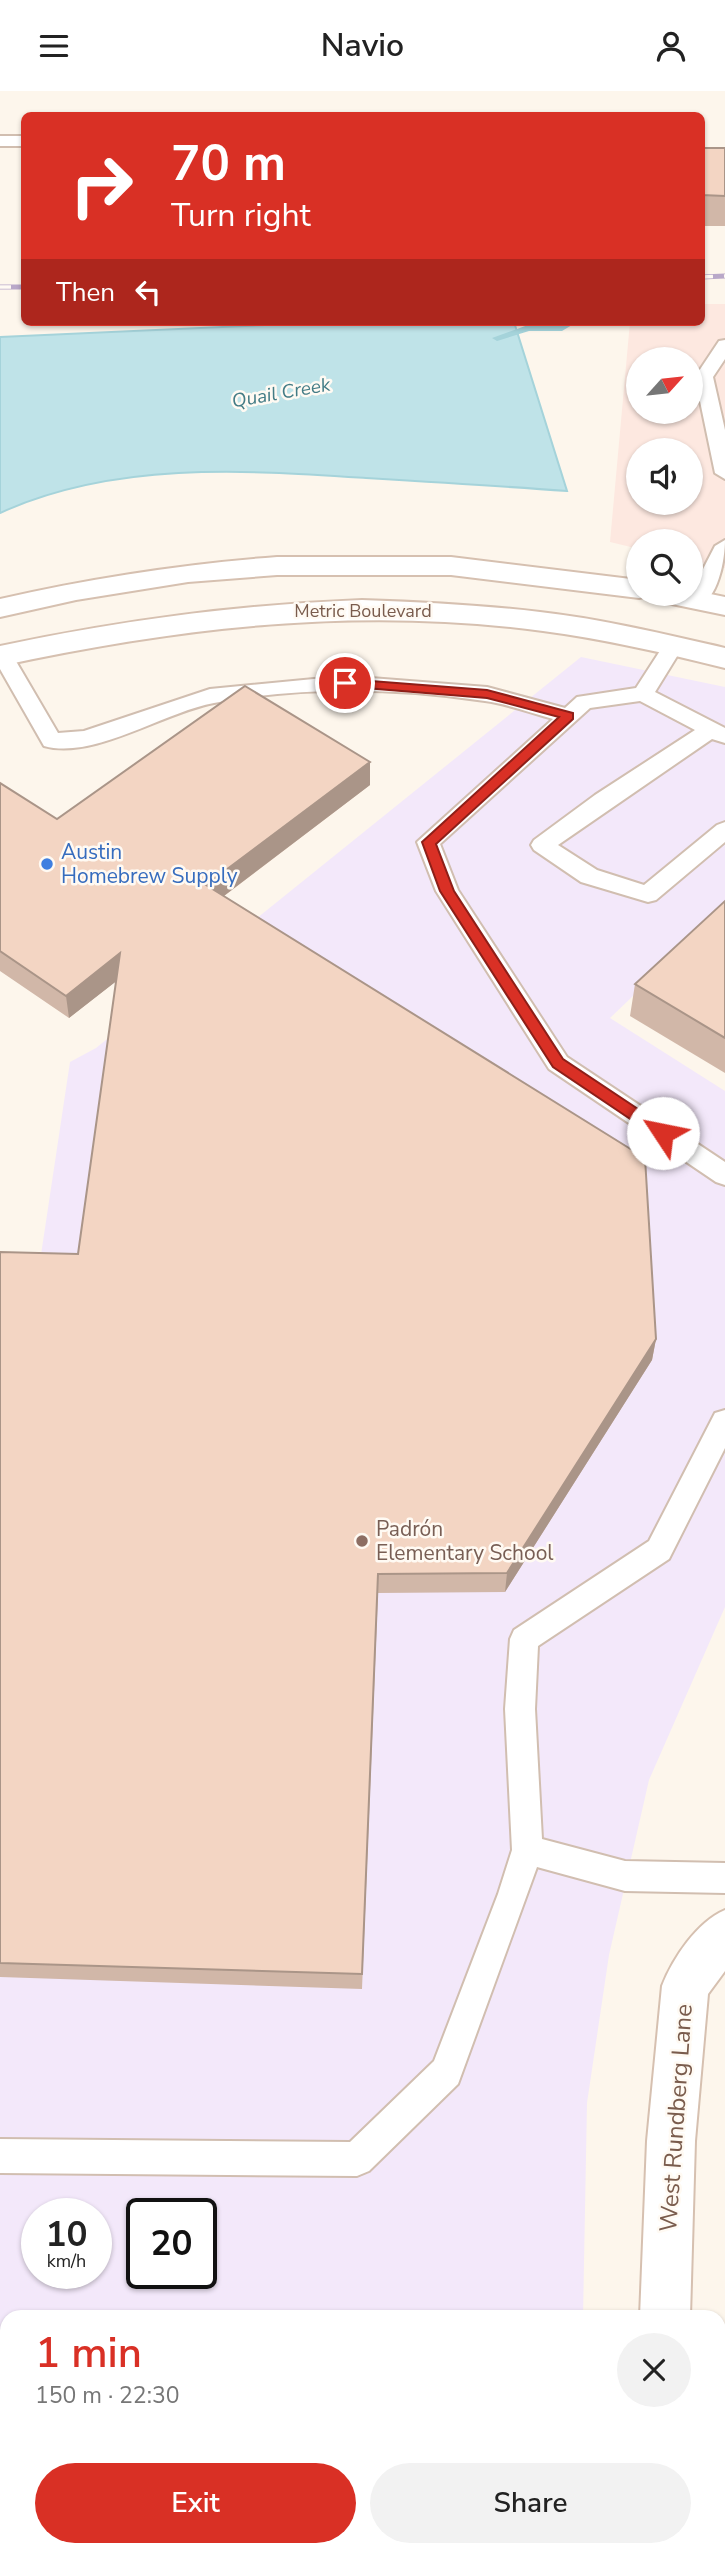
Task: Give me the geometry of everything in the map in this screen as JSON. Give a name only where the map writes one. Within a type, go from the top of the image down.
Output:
[{"type":"main road","points":[[0,608],[76,591],[188,573],[277,566],[451,566],[626,587]]},
{"type":"main road","points":[[674,645],[711,603]]},
{"type":"main road","name":"Metric Boulevard","points":[[2,656],[93,634],[196,618],[358,608],[441,611],[532,619],[674,645],[725,658]]},
{"type":"main road","name":"West Rundberg Lane","points":[[664,2310],[671,2141],[685,1986],[725,1933]]},
{"type":"lane","points":[[0,141],[21,141]]},
{"type":"lane","points":[[725,345],[704,377],[725,473]]},
{"type":"lane","points":[[711,603],[725,546]]},
{"type":"lane","points":[[643,694],[674,645]]},
{"type":"lane","points":[[2,656],[52,741],[86,738],[210,696],[345,683],[487,694],[569,716]]},
{"type":"lane","points":[[718,733],[643,694],[584,702],[428,842],[447,891],[558,1063],[725,1175]]},
{"type":"lane","points":[[718,733],[603,800],[542,845],[589,876],[648,894],[725,829]]},
{"type":"lane","points":[[0,2156],[357,2159],[446,2072],[514,1894],[527,1850],[520,1709],[524,1639],[659,1550],[725,1421]]},
{"type":"lane","points":[[527,1850],[625,1876],[725,1878]]},
{"type":"shaded area","points":[[705,304],[725,304],[725,568],[703,563],[703,529],[626,529],[626,546],[610,542],[626,366],[626,424],[704,423],[704,347],[628,347],[630,326],[705,326]]},
{"type":"shaded area","name":"Padrón Elementary School","points":[[581,657],[725,687],[725,908],[610,1018],[725,1091],[725,1607],[649,1780],[609,1955],[587,2103],[583,2310],[0,2310],[0,1474],[8,1474],[70,1062],[96,1048]]},
{"type":"water","points":[[243,326],[515,326],[567,491],[273,473],[180,473],[88,484],[43,496],[0,513],[0,337]]},
{"type":"building","points":[[705,148],[725,148],[725,196],[705,195]]},
{"type":"building","points":[[245,686],[370,762],[206,885],[645,1158],[656,1339],[507,1573],[378,1574],[362,1974],[0,1963],[0,1252],[78,1254],[120,953],[66,996],[0,951],[0,783],[57,819]]},
{"type":"building","points":[[725,901],[725,1038],[635,984]]},
{"type":"waterway","name":"Quail Creek","points":[[497,338],[528,328],[565,326]]},
{"type":"railway","points":[[705,277],[725,276]]},
{"type":"railway","points":[[0,287],[21,287]]},
{"type":"place","name":"Austin Homebrew Supply","points":[[47,864]]},
{"type":"place","name":"Padrón Elementary School","points":[[362,1541]]},
{"type":"route","points":[[345,683],[487,694],[569,716],[428,842],[447,891],[558,1063],[663,1133]]}]
